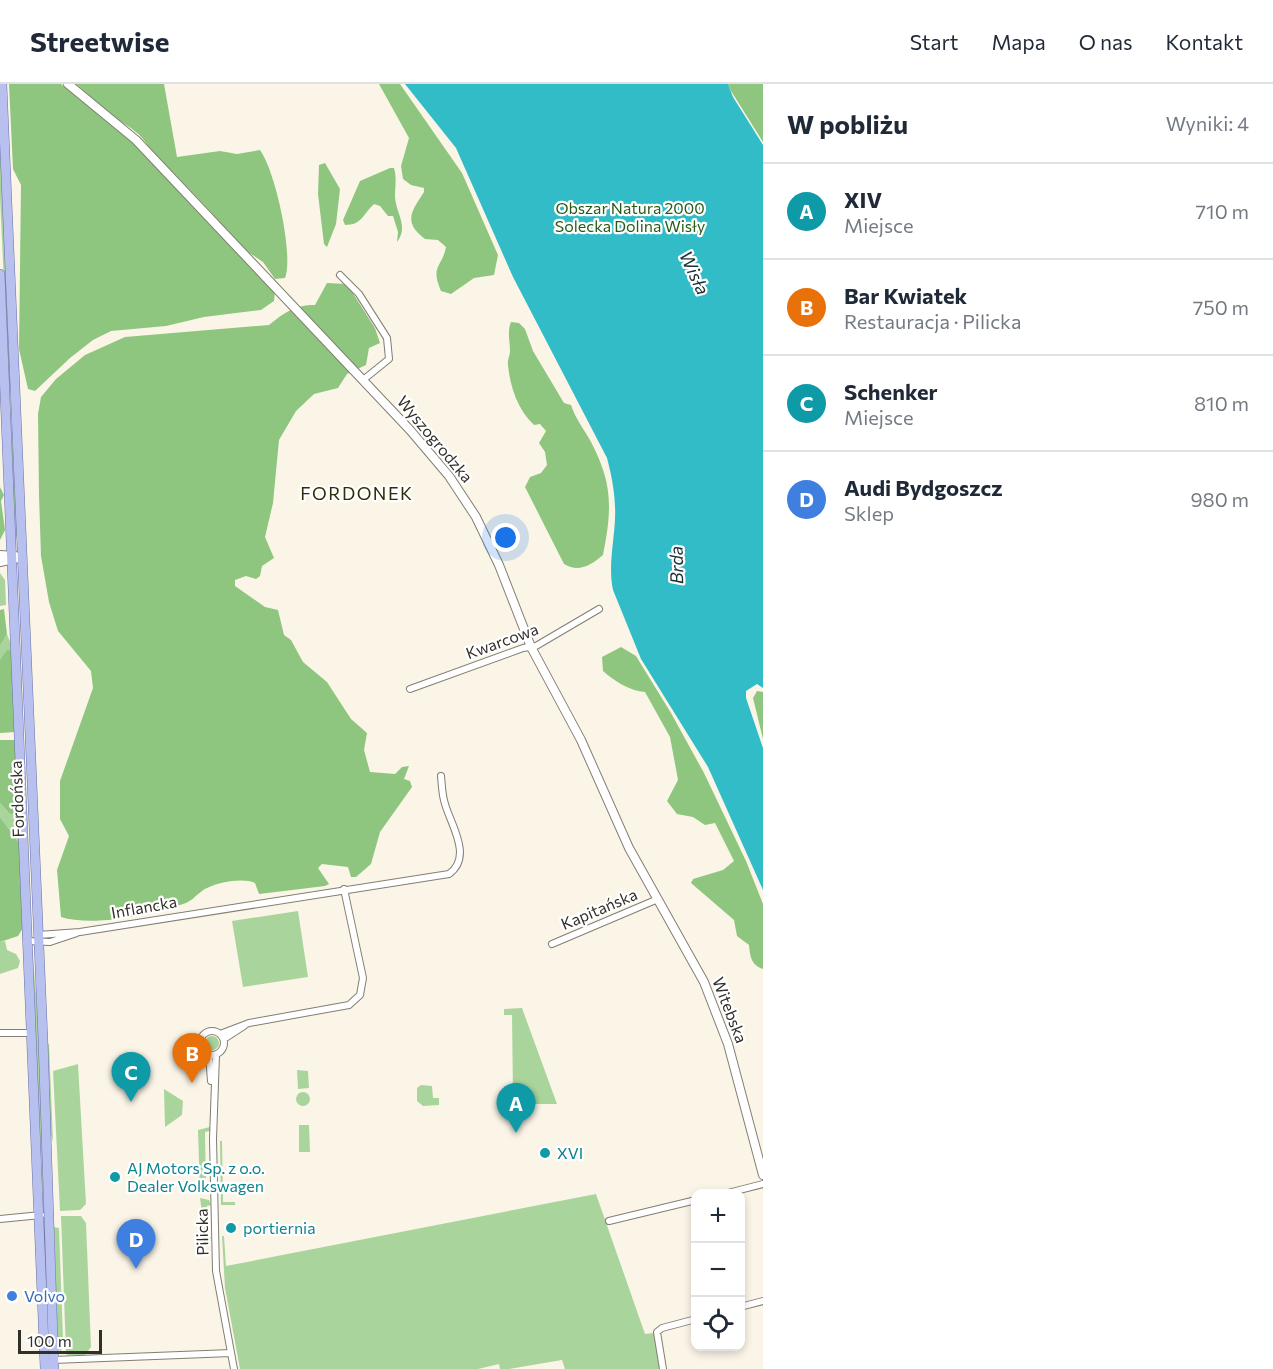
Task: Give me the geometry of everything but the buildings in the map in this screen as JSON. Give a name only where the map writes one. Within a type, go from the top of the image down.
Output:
[{"type":"main road","name":"Fordońska","points":[[2,84],[50,1215],[54,1365]]},
{"type":"main road","name":"Fordońska","points":[[0,274],[45,1369]]},
{"type":"street","name":"Wyszogrodzka","points":[[68,84],[136,140],[433,456],[468,503],[494,553],[531,647],[581,740],[629,848],[658,899]]},
{"type":"street","points":[[340,275],[358,294],[387,338],[389,359],[363,380]]},
{"type":"street","points":[[0,555],[21,558]]},
{"type":"street","points":[[11,557],[0,563],[12,577]]},
{"type":"street","name":"Kwarcowa","points":[[412,690],[531,647],[599,609]]},
{"type":"street","name":"Inflancka","points":[[38,939],[213,909],[444,875],[453,871],[459,861],[460,848],[445,804],[441,776]]},
{"type":"street","points":[[222,1037],[249,1023],[339,1008],[351,1004],[360,995],[363,978],[344,889]]},
{"type":"street","name":"Kapitańska","points":[[552,944],[658,899]]},
{"type":"street","name":"Witebska","points":[[658,899],[714,1003],[731,1056],[763,1175]]},
{"type":"street","name":"Inflancka","points":[[38,939],[50,942],[80,932]]},
{"type":"street","points":[[27,941],[38,939]]},
{"type":"street","points":[[39,958],[50,942]]},
{"type":"street","points":[[211,1031],[222,1037],[224,1047],[212,1055],[201,1047],[202,1038],[211,1031]]},
{"type":"street","points":[[0,1033],[31,1033]]},
{"type":"street","name":"Pilicka","points":[[212,1055],[216,1271],[234,1369]]},
{"type":"street","points":[[744,1189],[763,1184]]},
{"type":"street","points":[[609,1221],[691,1201]]},
{"type":"street","points":[[0,1219],[50,1215]]},
{"type":"street","points":[[745,1306],[763,1301]]},
{"type":"street","points":[[663,1369],[657,1332],[662,1328],[691,1320]]},
{"type":"street","points":[[54,1365],[231,1353]]},
{"type":"green space","points":[[9,84],[61,84],[132,141],[275,291],[274,301],[261,310],[204,317],[166,326],[111,331],[93,340],[70,358],[35,391],[28,389],[19,349],[21,185],[13,169]]},
{"type":"green space","points":[[76,84],[164,84],[177,157],[220,151],[237,154],[260,150],[272,175],[282,213],[287,251],[285,278],[275,279],[263,262],[239,246],[139,134],[106,111]]},
{"type":"green space","points":[[379,84],[400,84],[462,173],[498,255],[494,275],[474,278],[451,294],[441,291],[437,271],[446,247],[438,240],[425,239],[414,227],[411,217],[424,188],[411,185],[403,179],[401,166],[409,138]]},
{"type":"green space","points":[[728,84],[763,84],[763,142],[731,91]]},
{"type":"green space","points":[[0,96],[11,389],[9,392],[0,198]]},
{"type":"green space","points":[[325,163],[340,189],[336,224],[327,247],[324,244],[318,194],[319,165]]},
{"type":"green space","points":[[394,168],[395,172],[395,197],[402,225],[397,242],[398,232],[393,216],[388,216],[380,206],[374,204],[362,218],[351,225],[345,225],[343,220],[360,181]]},
{"type":"green space","points":[[327,283],[347,284],[375,328],[380,343],[369,348],[366,365],[347,374],[338,388],[314,394],[296,411],[279,440],[273,503],[265,537],[274,558],[262,566],[260,576],[256,579],[246,576],[235,580],[235,586],[265,607],[278,610],[284,635],[291,640],[303,662],[327,682],[351,719],[367,733],[364,750],[370,772],[395,774],[402,767],[409,766],[404,779],[410,781],[412,787],[380,832],[371,864],[356,877],[351,877],[348,867],[322,864],[318,868],[329,884],[325,886],[259,894],[255,883],[235,881],[207,888],[186,903],[139,916],[89,921],[61,917],[57,870],[69,836],[60,819],[60,781],[93,688],[91,671],[58,631],[49,602],[41,556],[38,414],[41,397],[56,379],[85,355],[125,337],[269,325],[290,310],[315,305]]},
{"type":"green space","points":[[511,322],[519,323],[525,329],[533,351],[564,403],[571,405],[598,457],[607,484],[609,510],[603,555],[585,567],[575,568],[564,564],[525,487],[530,477],[541,473],[547,465],[545,452],[539,443],[546,431],[540,424],[534,425],[528,419],[513,390],[508,363]]},
{"type":"green space","points":[[10,403],[18,537],[14,537]]},
{"type":"green space","points":[[0,487],[4,495],[1,501],[5,530],[0,540]]},
{"type":"green space","points":[[0,573],[5,580],[6,605],[0,606]]},
{"type":"green space","points":[[4,609],[7,634],[0,646],[0,610]]},
{"type":"green space","points":[[7,634],[12,647],[12,669],[0,660],[0,646]]},
{"type":"green space","points":[[621,647],[636,656],[671,713],[704,773],[746,861],[763,904],[763,969],[754,963],[749,945],[737,936],[734,920],[691,883],[693,879],[723,870],[734,861],[715,823],[705,825],[693,817],[677,814],[667,801],[678,780],[670,737],[645,692],[622,685],[603,671],[602,657]]},
{"type":"green space","points":[[7,650],[11,651],[15,732],[0,733],[0,660]]},
{"type":"green space","points":[[757,691],[763,692],[763,739],[753,698]]},
{"type":"green space","points":[[0,740],[16,740],[17,816],[9,813],[0,803]]},
{"type":"green space","points":[[18,793],[20,844],[0,817],[0,803],[9,813]]},
{"type":"green space","points":[[0,817],[20,844],[23,928],[18,936],[0,942]]},
{"type":"green space","points":[[298,911],[308,977],[243,987],[232,921]]},
{"type":"green space","points":[[5,941],[7,950],[16,954],[20,961],[18,968],[0,974],[0,942]]},
{"type":"green space","points":[[31,960],[33,960],[40,1041],[44,1211]]},
{"type":"green space","points":[[522,1008],[557,1104],[507,1104],[507,1097],[513,1097],[512,1015],[504,1015],[504,1009]]},
{"type":"green space","points":[[209,1036],[215,1036],[219,1043],[215,1050],[209,1050],[205,1046],[205,1040]]},
{"type":"green space","points":[[49,1044],[53,1142],[50,1131],[47,1045]]},
{"type":"green space","points":[[78,1064],[86,1204],[80,1210],[60,1211],[53,1071]]},
{"type":"green space","points":[[297,1070],[308,1071],[309,1088],[298,1089]]},
{"type":"green space","points":[[421,1085],[432,1086],[433,1098],[439,1098],[439,1105],[423,1106],[417,1101],[417,1088]]},
{"type":"green space","points":[[164,1089],[183,1101],[182,1115],[165,1127]]},
{"type":"green space","points":[[303,1092],[308,1094],[310,1099],[308,1104],[303,1106],[298,1104],[296,1099],[298,1094]]},
{"type":"green space","points":[[299,1125],[309,1125],[310,1152],[299,1152]]},
{"type":"green space","points":[[210,1127],[210,1131],[205,1132],[206,1186],[211,1186],[207,1192],[200,1193],[198,1130]]},
{"type":"green space","points":[[220,1141],[222,1141],[223,1202],[235,1202],[235,1205],[221,1205]]},
{"type":"green space","points":[[596,1194],[645,1334],[654,1333],[660,1369],[565,1369],[562,1360],[509,1369],[500,1369],[499,1364],[478,1369],[240,1369],[225,1288],[222,1236],[224,1236],[226,1266]]},
{"type":"green space","points":[[200,1198],[209,1200],[211,1205],[207,1206],[207,1236],[212,1238],[206,1242]]},
{"type":"green space","points":[[61,1216],[81,1216],[86,1223],[91,1347],[85,1355],[67,1355],[66,1352]]},
{"type":"green space","points":[[54,1227],[59,1228],[63,1339],[61,1352],[58,1348]]},
{"type":"water","name":"Obszar Natura 2000 Solecka Dolina Wisły","points":[[405,84],[728,84],[733,97],[763,145],[763,688],[757,684],[746,691],[746,698],[763,748],[763,890],[708,767],[641,659],[613,590],[611,563],[615,503],[607,458],[513,277],[456,148]]},
{"type":"place","name":"Bar Kwiatek","points":[[192,1083]]},
{"type":"place","name":"Schenker","points":[[131,1102]]},
{"type":"place","name":"XIV","points":[[516,1133]]},
{"type":"place","name":"XVI","points":[[545,1153]]},
{"type":"place","name":"AJ Motors Sp. z o.o. Dealer Volkswagen","points":[[115,1177]]},
{"type":"place","name":"portiernia","points":[[231,1228]]},
{"type":"place","name":"Audi Bydgoszcz","points":[[136,1269]]},
{"type":"place","name":"Volvo","points":[[12,1296]]},
{"type":"district","name":"FORDONEK","points":[[357,494]]},
{"type":"water label","name":"Wisła","points":[[694,273]]},
{"type":"water label","name":"Brda","points":[[677,565]]}]
